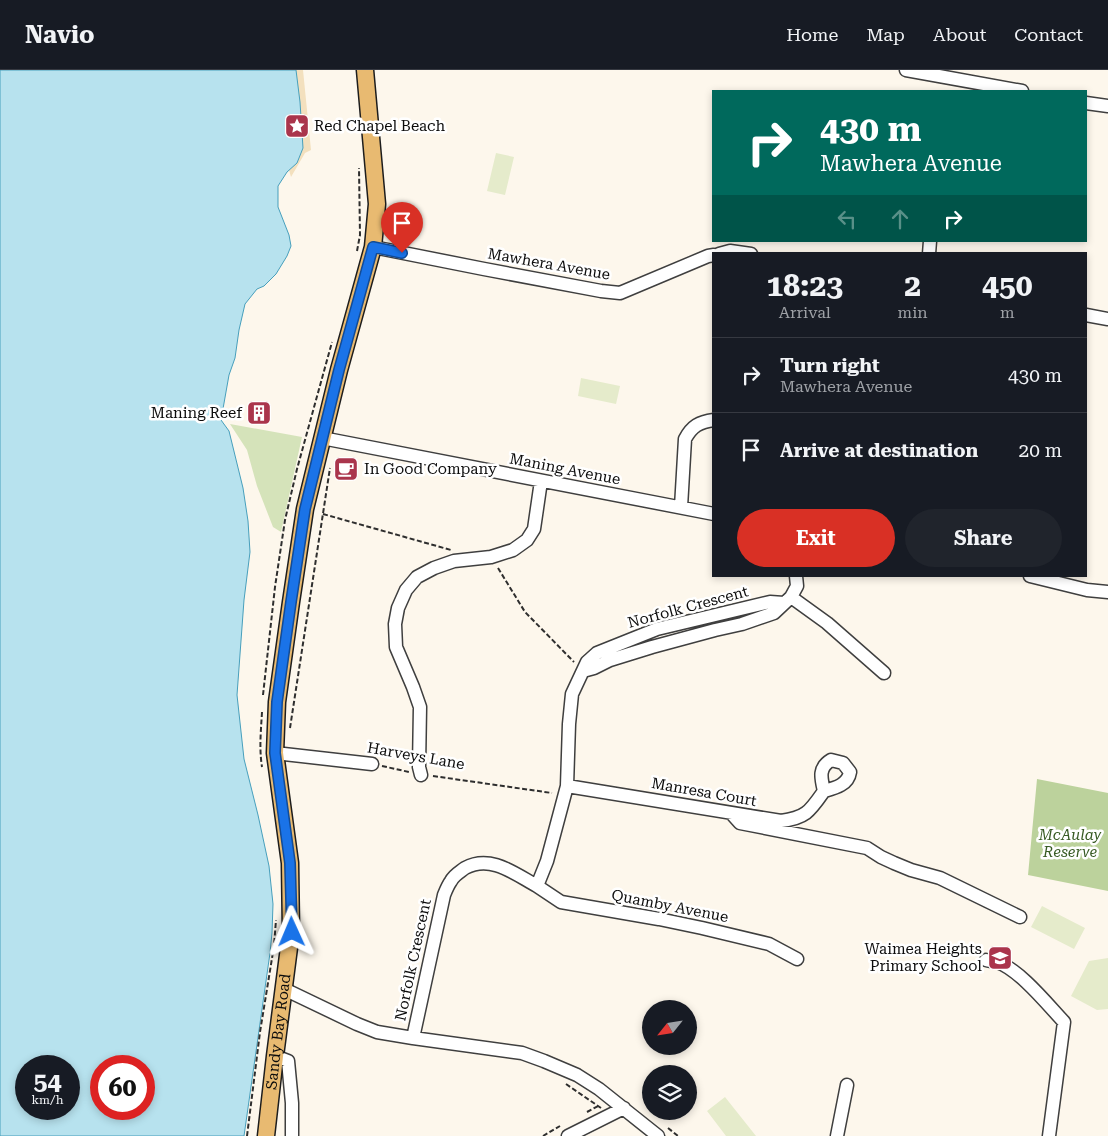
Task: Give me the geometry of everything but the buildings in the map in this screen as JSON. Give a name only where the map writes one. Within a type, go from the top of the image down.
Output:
[{"type":"main road","name":"Sandy Bay Road","points":[[266,1136],[292,932],[290,863],[275,753],[277,702],[305,509],[339,370],[373,247],[377,204],[365,70]]},
{"type":"street","points":[[906,70],[955,85],[1011,90]]},
{"type":"street","points":[[1087,102],[1108,106]]},
{"type":"street","name":"Mawhera Avenue","points":[[373,247],[594,290],[620,293],[712,256]]},
{"type":"street","points":[[1087,315],[1108,319]]},
{"type":"street","points":[[681,507],[685,439],[690,430],[703,421],[712,420]]},
{"type":"street","name":"Maning Avenue","points":[[322,438],[712,514]]},
{"type":"street","points":[[421,775],[419,767],[420,707],[396,647],[395,624],[398,608],[406,590],[417,578],[434,568],[454,561],[491,557],[513,550],[527,540],[534,529],[541,481]]},
{"type":"street","points":[[796,577],[797,586],[787,600],[827,623],[884,674]]},
{"type":"street","points":[[1034,577],[1087,590],[1108,592]]},
{"type":"street","name":"Norfolk Crescent","points":[[413,1038],[444,895],[451,880],[459,872],[472,864],[487,863],[501,866],[537,886],[547,861],[567,786],[572,694],[587,662],[597,653],[657,629],[770,602],[787,600]]},
{"type":"street","name":"Harveys Lane","points":[[275,753],[372,764]]},
{"type":"street","name":"Manresa Court","points":[[567,786],[781,821],[796,820],[811,810],[824,791]]},
{"type":"street","points":[[731,813],[740,823],[867,848],[894,864],[940,878],[1020,917]]},
{"type":"street","name":"Quamby Avenue","points":[[537,886],[560,902],[659,919],[769,944],[797,959]]},
{"type":"street","points":[[986,960],[998,962],[1012,969],[1064,1022],[1050,1136]]},
{"type":"street","points":[[284,989],[376,1032],[522,1053],[544,1061],[577,1075],[599,1088],[658,1136]]},
{"type":"street","points":[[275,1056],[288,1061],[292,1103],[292,1136]]},
{"type":"street","points":[[837,1136],[847,1085]]},
{"type":"street","points":[[568,1136],[624,1108]]},
{"type":"path","points":[[356,258],[360,235],[359,161]]},
{"type":"path","points":[[263,694],[275,587],[285,520],[299,460],[332,340]]},
{"type":"path","points":[[330,467],[323,514],[452,550]]},
{"type":"path","points":[[491,557],[525,612],[583,671]]},
{"type":"path","points":[[262,711],[260,754],[263,772]]},
{"type":"path","name":"Harveys Lane","points":[[372,764],[421,775],[551,793]]},
{"type":"path","points":[[247,1136],[264,1000],[277,918]]},
{"type":"path","points":[[559,1080],[612,1114]]},
{"type":"green space","points":[[496,153],[514,157],[505,195],[487,191]]},
{"type":"green space","points":[[581,378],[620,386],[616,404],[578,396]]},
{"type":"green space","points":[[230,424],[302,437],[281,532],[273,527],[257,486],[247,450]]},
{"type":"green space","name":"McAulay Reserve","points":[[1037,779],[1108,793],[1108,891],[1028,875]]},
{"type":"green space","points":[[1042,906],[1085,928],[1074,949],[1031,927]]},
{"type":"green space","points":[[1108,958],[1108,1009],[1097,1010],[1071,996],[1089,961]]},
{"type":"green space","points":[[725,1097],[756,1136],[726,1136],[707,1111]]},
{"type":"sand","name":"Red Chapel Beach","points":[[280,70],[303,70],[311,150],[305,153],[291,177],[287,163]]},
{"type":"water","points":[[0,70],[296,70],[303,148],[297,163],[287,172],[278,186],[278,207],[289,235],[291,246],[276,274],[264,286],[257,289],[245,304],[221,420],[229,431],[243,488],[248,521],[250,552],[244,600],[237,695],[244,759],[269,866],[273,904],[270,953],[244,1136],[0,1136]]},
{"type":"place","name":"Red Chapel Beach","points":[[297,126]]},
{"type":"place","name":"Maning Reef","points":[[259,413]]},
{"type":"place","name":"In Good Company","points":[[346,469]]},
{"type":"place","name":"Waimea Heights Primary School","points":[[1000,958]]},
{"type":"route","points":[[292,932],[290,863],[275,753],[277,702],[305,509],[339,370],[373,247],[402,253]]}]
